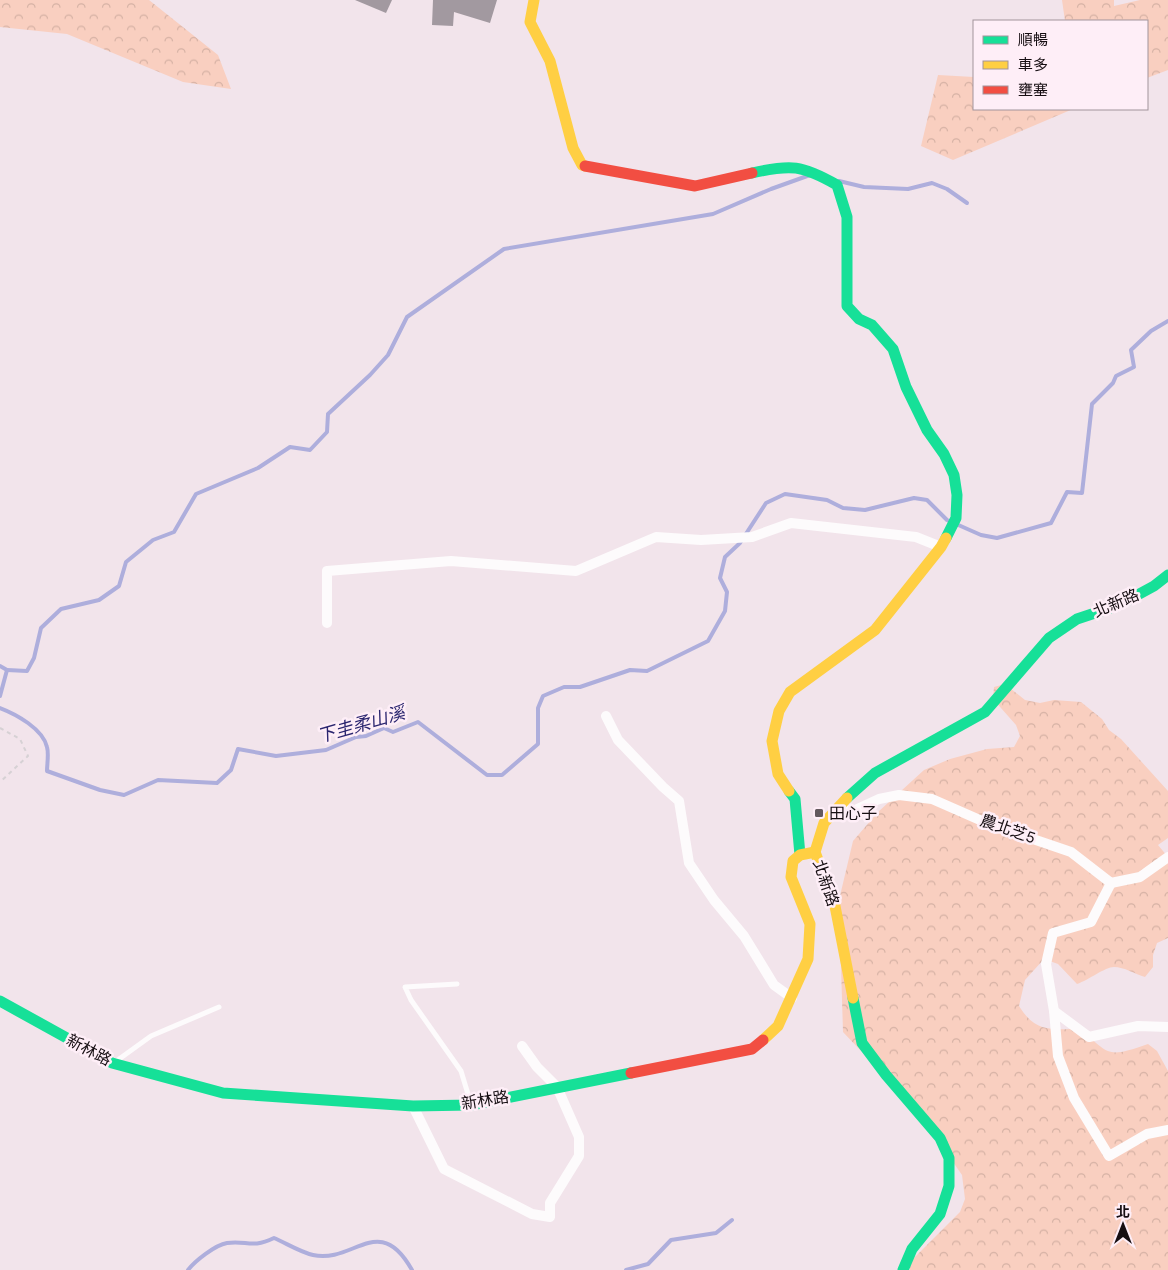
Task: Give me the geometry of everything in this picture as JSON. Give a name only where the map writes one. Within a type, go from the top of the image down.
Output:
[{"type":"street","points":[[534,0],[530,22],[550,61],[573,148],[582,165],[695,186],[782,166],[811,170],[837,185],[847,217],[847,306],[859,319],[872,325],[892,350],[906,387],[927,430],[944,454],[954,475],[957,494],[956,518],[941,547],[875,630],[790,692],[779,711],[772,741],[778,774],[795,799],[800,855],[815,852]]},
{"type":"street","points":[[327,622],[327,571],[452,561],[576,571],[656,537],[701,540],[752,537],[791,523],[916,537],[941,547]]},
{"type":"street","name":"北新路","points":[[903,1270],[912,1249],[940,1214],[949,1186],[949,1158],[940,1138],[886,1075],[862,1043],[835,906],[815,852],[824,823],[835,809],[875,773],[985,712],[1049,638],[1077,619],[1119,605],[1154,586],[1168,575]]},
{"type":"street","points":[[606,716],[618,740],[662,787],[679,801],[690,862],[714,900],[744,936],[774,984],[792,998]]},
{"type":"street","name":"農北芝5","points":[[835,809],[853,811],[879,799],[899,795],[932,799],[989,824],[1071,852],[1111,883]]},
{"type":"street","name":"新林路","points":[[0,1001],[112,1064],[223,1093],[413,1106],[471,1105],[752,1049],[778,1026],[808,959],[810,924],[791,877],[793,861],[800,855]]},
{"type":"street","points":[[1168,857],[1140,877],[1111,883],[1091,922],[1053,933],[1046,964],[1054,1011],[1058,1056],[1074,1098],[1109,1156],[1147,1134],[1168,1130]]},
{"type":"street","points":[[1054,1011],[1089,1037],[1138,1026],[1168,1027]]},
{"type":"street","points":[[413,1106],[444,1169],[532,1214],[550,1217],[550,1204],[579,1156],[579,1137],[557,1087],[536,1067],[522,1046]]},
{"type":"lane","points":[[458,984],[405,987],[411,1000],[460,1071],[471,1105]]},
{"type":"lane","points":[[112,1064],[151,1036],[219,1007]]},
{"type":"path","points":[[0,728],[20,739],[28,756],[0,782]]},
{"type":"green space","points":[[0,0],[149,0],[218,55],[231,89],[183,82],[67,34],[0,27]]},
{"type":"green space","points":[[1062,0],[1114,0],[1114,6],[1140,0],[1168,0],[1168,70],[1148,78],[1148,20],[1065,20]]},
{"type":"green space","points":[[938,75],[973,77],[973,110],[1071,110],[953,160],[921,146]]},
{"type":"green space","points":[[1005,684],[1025,700],[1040,703],[1054,700],[1081,702],[1102,719],[1109,730],[1121,739],[1168,791],[1168,838],[1158,845],[1168,857],[1168,938],[1157,943],[1153,955],[1153,967],[1145,977],[1122,968],[1114,967],[1077,984],[1058,964],[1044,959],[1025,980],[1019,1006],[1031,1021],[1038,1025],[1052,1029],[1079,1029],[1109,1052],[1124,1052],[1148,1044],[1157,1051],[1168,1071],[1168,1270],[910,1270],[909,1263],[960,1212],[965,1199],[962,1175],[889,1070],[860,1050],[843,1032],[839,900],[853,841],[878,812],[924,770],[950,759],[987,749],[1014,747],[1020,736],[1016,725],[993,699],[994,687]]},
{"type":"building","points":[[355,0],[392,0],[386,13]]},
{"type":"building","points":[[433,0],[497,0],[490,23],[454,12],[453,26],[432,25]]},
{"type":"waterway","points":[[7,670],[27,671],[34,658],[41,628],[61,609],[99,600],[119,586],[126,562],[153,540],[174,532],[196,494],[258,468],[290,447],[310,450],[327,432],[328,414],[370,375],[388,355],[407,317],[504,249],[713,214],[771,189],[810,175]]},
{"type":"waterway","points":[[839,181],[864,187],[908,189],[932,183],[947,189],[967,203]]},
{"type":"waterway","name":"下圭柔山溪","points":[[0,708],[21,718],[40,734],[48,750],[47,771],[100,790],[124,795],[158,780],[217,783],[231,770],[238,749],[276,756],[326,750],[356,737],[366,736],[384,728],[393,732],[418,722],[487,775],[502,775],[538,744],[538,708],[543,696],[564,687],[580,687],[630,670],[647,671],[708,641],[725,611],[727,592],[720,578],[725,557],[740,543],[766,503],[785,494],[827,500],[843,508],[865,510],[914,498],[927,500],[947,520],[981,535],[997,538],[1051,523],[1067,492],[1082,493],[1092,404],[1113,383],[1116,376],[1134,367],[1131,350],[1151,331],[1168,321]]},
{"type":"waterway","name":"下圭柔山溪","points":[[0,666],[7,670],[0,696]]},
{"type":"waterway","points":[[626,1270],[648,1264],[671,1240],[716,1233],[732,1220]]},
{"type":"waterway","points":[[188,1270],[195,1262],[222,1244],[234,1242],[254,1244],[274,1238],[308,1254],[328,1256],[366,1244],[377,1242],[388,1244],[400,1253],[412,1270]]},
{"type":"traffic: fast","points":[[752,173],[777,168],[796,168],[814,173],[837,185],[847,217],[847,306],[859,319],[872,325],[893,349],[906,387],[927,430],[944,454],[954,475],[957,495],[956,518],[946,538]]},
{"type":"traffic: fast","points":[[847,798],[875,773],[985,712],[1049,638],[1077,619],[1119,605],[1154,586],[1168,575]]},
{"type":"traffic: fast","points":[[789,791],[795,799],[800,855]]},
{"type":"traffic: fast","points":[[853,998],[862,1043],[886,1075],[940,1138],[949,1158],[949,1186],[940,1214],[912,1249],[903,1270]]},
{"type":"traffic: fast","points":[[0,1001],[112,1063],[223,1093],[413,1106],[471,1105],[631,1073]]},
{"type":"traffic: slow","points":[[534,0],[530,22],[550,61],[573,148],[582,165],[585,166]]},
{"type":"traffic: slow","points":[[789,791],[778,774],[772,741],[779,711],[790,692],[875,630],[941,547],[946,538]]},
{"type":"traffic: slow","points":[[847,798],[824,823],[815,852],[835,906],[853,998]]},
{"type":"traffic: slow","points":[[763,1040],[778,1026],[808,959],[810,924],[791,877],[793,861],[800,855],[815,852]]},
{"type":"traffic: jam","points":[[585,166],[695,186],[752,173]]},
{"type":"traffic: jam","points":[[631,1073],[752,1049],[763,1040]]},
{"type":"place","name":"田心子","points":[[819,813]]}]
